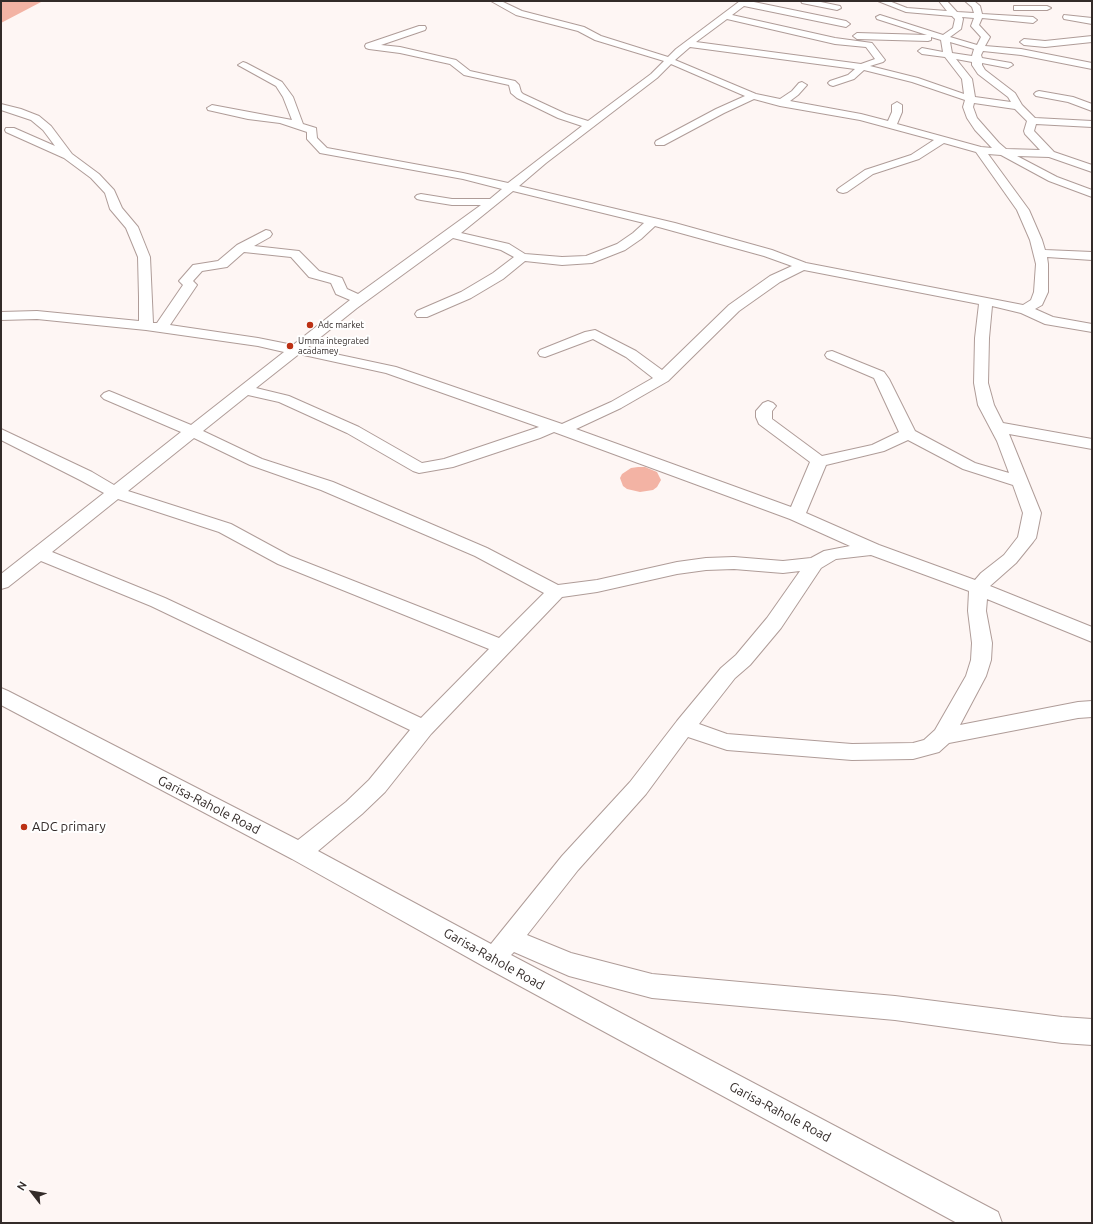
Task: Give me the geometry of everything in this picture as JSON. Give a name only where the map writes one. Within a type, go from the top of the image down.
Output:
[{"type":"street","points":[[495,1],[519,13],[582,29],[598,38],[659,56],[712,77],[753,96],[780,103],[848,114],[892,124],[980,150],[1050,154],[1092,169]]},
{"type":"street","points":[[805,1],[837,8]]},
{"type":"street","points":[[882,1],[906,10],[980,16],[1030,17],[1017,8]]},
{"type":"street","points":[[934,48],[932,44],[957,29],[959,19],[952,13],[943,1]]},
{"type":"street","points":[[1,583],[359,300],[493,202],[542,161],[654,76],[669,60],[688,44],[744,2],[846,24]]},
{"type":"street","points":[[975,3],[980,16]]},
{"type":"street","points":[[1008,6],[1017,8],[1047,8]]},
{"type":"street","points":[[725,16],[836,41],[866,44],[871,46],[880,60],[862,68],[851,77],[833,83]]},
{"type":"street","points":[[977,57],[989,38],[975,26],[975,23],[980,16]]},
{"type":"street","points":[[880,17],[941,38],[977,57],[1008,65]]},
{"type":"street","points":[[1067,17],[1092,21]]},
{"type":"street","points":[[422,28],[369,46],[400,50],[452,62],[457,64],[467,73],[512,83],[514,84],[516,93],[520,96],[562,116],[590,125]]},
{"type":"street","points":[[1022,33],[1022,38],[1032,43]]},
{"type":"street","points":[[798,43],[808,35],[824,34],[887,38],[941,38]]},
{"type":"street","points":[[836,41],[837,38],[844,35]]},
{"type":"street","points":[[941,38],[951,58],[967,79],[970,99],[968,107],[976,125],[988,135],[995,145],[1004,152],[1053,179],[1077,186],[1092,194]]},
{"type":"street","points":[[1013,40],[1045,44],[1092,39]]},
{"type":"street","points":[[688,44],[862,68],[915,80],[970,99],[1018,106]]},
{"type":"street","points":[[922,51],[951,58]]},
{"type":"street","points":[[934,61],[951,58],[977,57],[1021,52],[1078,62],[1092,66]]},
{"type":"street","points":[[772,65],[783,56]]},
{"type":"street","points":[[977,57],[1020,63]]},
{"type":"street","points":[[977,57],[985,77],[1012,95],[1018,106],[1032,121],[1092,124]]},
{"type":"street","points":[[1069,70],[1078,62]]},
{"type":"street","points":[[243,64],[279,84],[288,96],[299,126]]},
{"type":"street","points":[[780,103],[795,93],[802,85]]},
{"type":"street","points":[[1039,94],[1070,99],[1092,108]]},
{"type":"street","points":[[660,143],[720,111],[753,96]]},
{"type":"street","points":[[892,124],[895,118],[897,105]]},
{"type":"street","points":[[1,107],[18,111],[32,117],[47,128],[68,156]]},
{"type":"street","points":[[212,108],[248,116],[281,120],[312,130],[312,138],[324,151],[450,173],[652,222],[768,253],[803,266],[986,301],[1024,310],[1050,321],[1092,328]]},
{"type":"street","points":[[6,132],[32,117]]},
{"type":"street","points":[[1032,121],[1029,131],[1030,134],[1050,154]]},
{"type":"street","points":[[6,132],[68,156],[95,176],[110,192],[116,209],[132,227],[144,257],[146,297],[153,327]]},
{"type":"street","points":[[843,190],[869,172],[915,157],[942,140]]},
{"type":"street","points":[[980,150],[1023,210],[1036,240],[1042,264],[1041,292],[1037,302],[1024,310]]},
{"type":"street","points":[[1079,165],[1092,161]]},
{"type":"street","points":[[421,197],[452,202],[493,202]]},
{"type":"street","points":[[451,234],[505,247],[522,257],[562,261],[588,260],[621,247],[637,236],[652,222]]},
{"type":"street","points":[[153,327],[190,285],[186,281],[198,268],[222,264],[240,248],[266,234]]},
{"type":"street","points":[[240,248],[295,254],[314,274],[337,281],[341,291],[359,300]]},
{"type":"street","points":[[1039,253],[1092,256]]},
{"type":"street","points":[[422,314],[466,295],[498,276],[522,257]]},
{"type":"street","points":[[245,390],[284,399],[353,430],[419,468],[447,464],[557,428],[616,405],[664,378],[734,308],[775,279],[803,266]]},
{"type":"street","points":[[684,727],[727,742],[852,752],[912,751],[931,746],[943,736],[976,676],[981,660],[982,643],[977,610],[978,588],[987,577],[1010,559],[1027,538],[1032,513],[1005,441],[986,405],[981,383],[982,338],[986,301]]},
{"type":"street","points":[[1,316],[38,315],[153,327],[258,342],[390,370],[632,454],[796,516],[873,549],[978,588],[1092,635]]},
{"type":"street","points":[[546,353],[590,334],[596,334],[631,354],[664,378]]},
{"type":"street","points":[[832,355],[878,375],[882,379],[908,434],[968,466],[1021,482]]},
{"type":"street","points":[[109,396],[192,431],[234,450],[249,459],[327,486],[362,500],[481,552],[556,592],[597,586],[677,568],[706,564],[734,563],[783,567],[815,564],[830,556],[842,552],[873,549]]},
{"type":"street","points":[[768,406],[764,411],[765,421],[819,461],[852,455],[878,448],[908,434]]},
{"type":"street","points":[[998,427],[1092,444]]},
{"type":"street","points":[[1,434],[86,476],[116,493],[225,528],[284,560],[502,647]]},
{"type":"street","points":[[796,516],[819,461]]},
{"type":"street","points":[[39,552],[158,602],[424,728]]},
{"type":"street","points":[[494,959],[570,863],[638,788],[684,727],[728,673],[742,660],[774,623],[815,564]]},
{"type":"street","points":[[300,852],[354,808],[377,786],[424,728],[556,592]]},
{"type":"street","name":"Garisa-Rahole Road","points":[[1,696],[300,852],[494,959],[986,1223]]},
{"type":"street","points":[[943,736],[1078,710],[1092,709]]},
{"type":"street","points":[[510,939],[569,964],[652,986],[895,1008],[1062,1030],[1092,1032]]},
{"type":"shaded area","points":[[1,1],[43,1],[1,23]]},
{"type":"shaded area","points":[[645,467],[657,472],[661,480],[657,487],[653,490],[640,492],[627,489],[623,486],[620,478],[622,474],[631,468]]},
{"type":"place","name":"Adc market","points":[[310,325]]},
{"type":"place","name":"Umma integrated acadamey","points":[[290,346]]},
{"type":"place","name":"ADC primary","points":[[24,827]]}]
